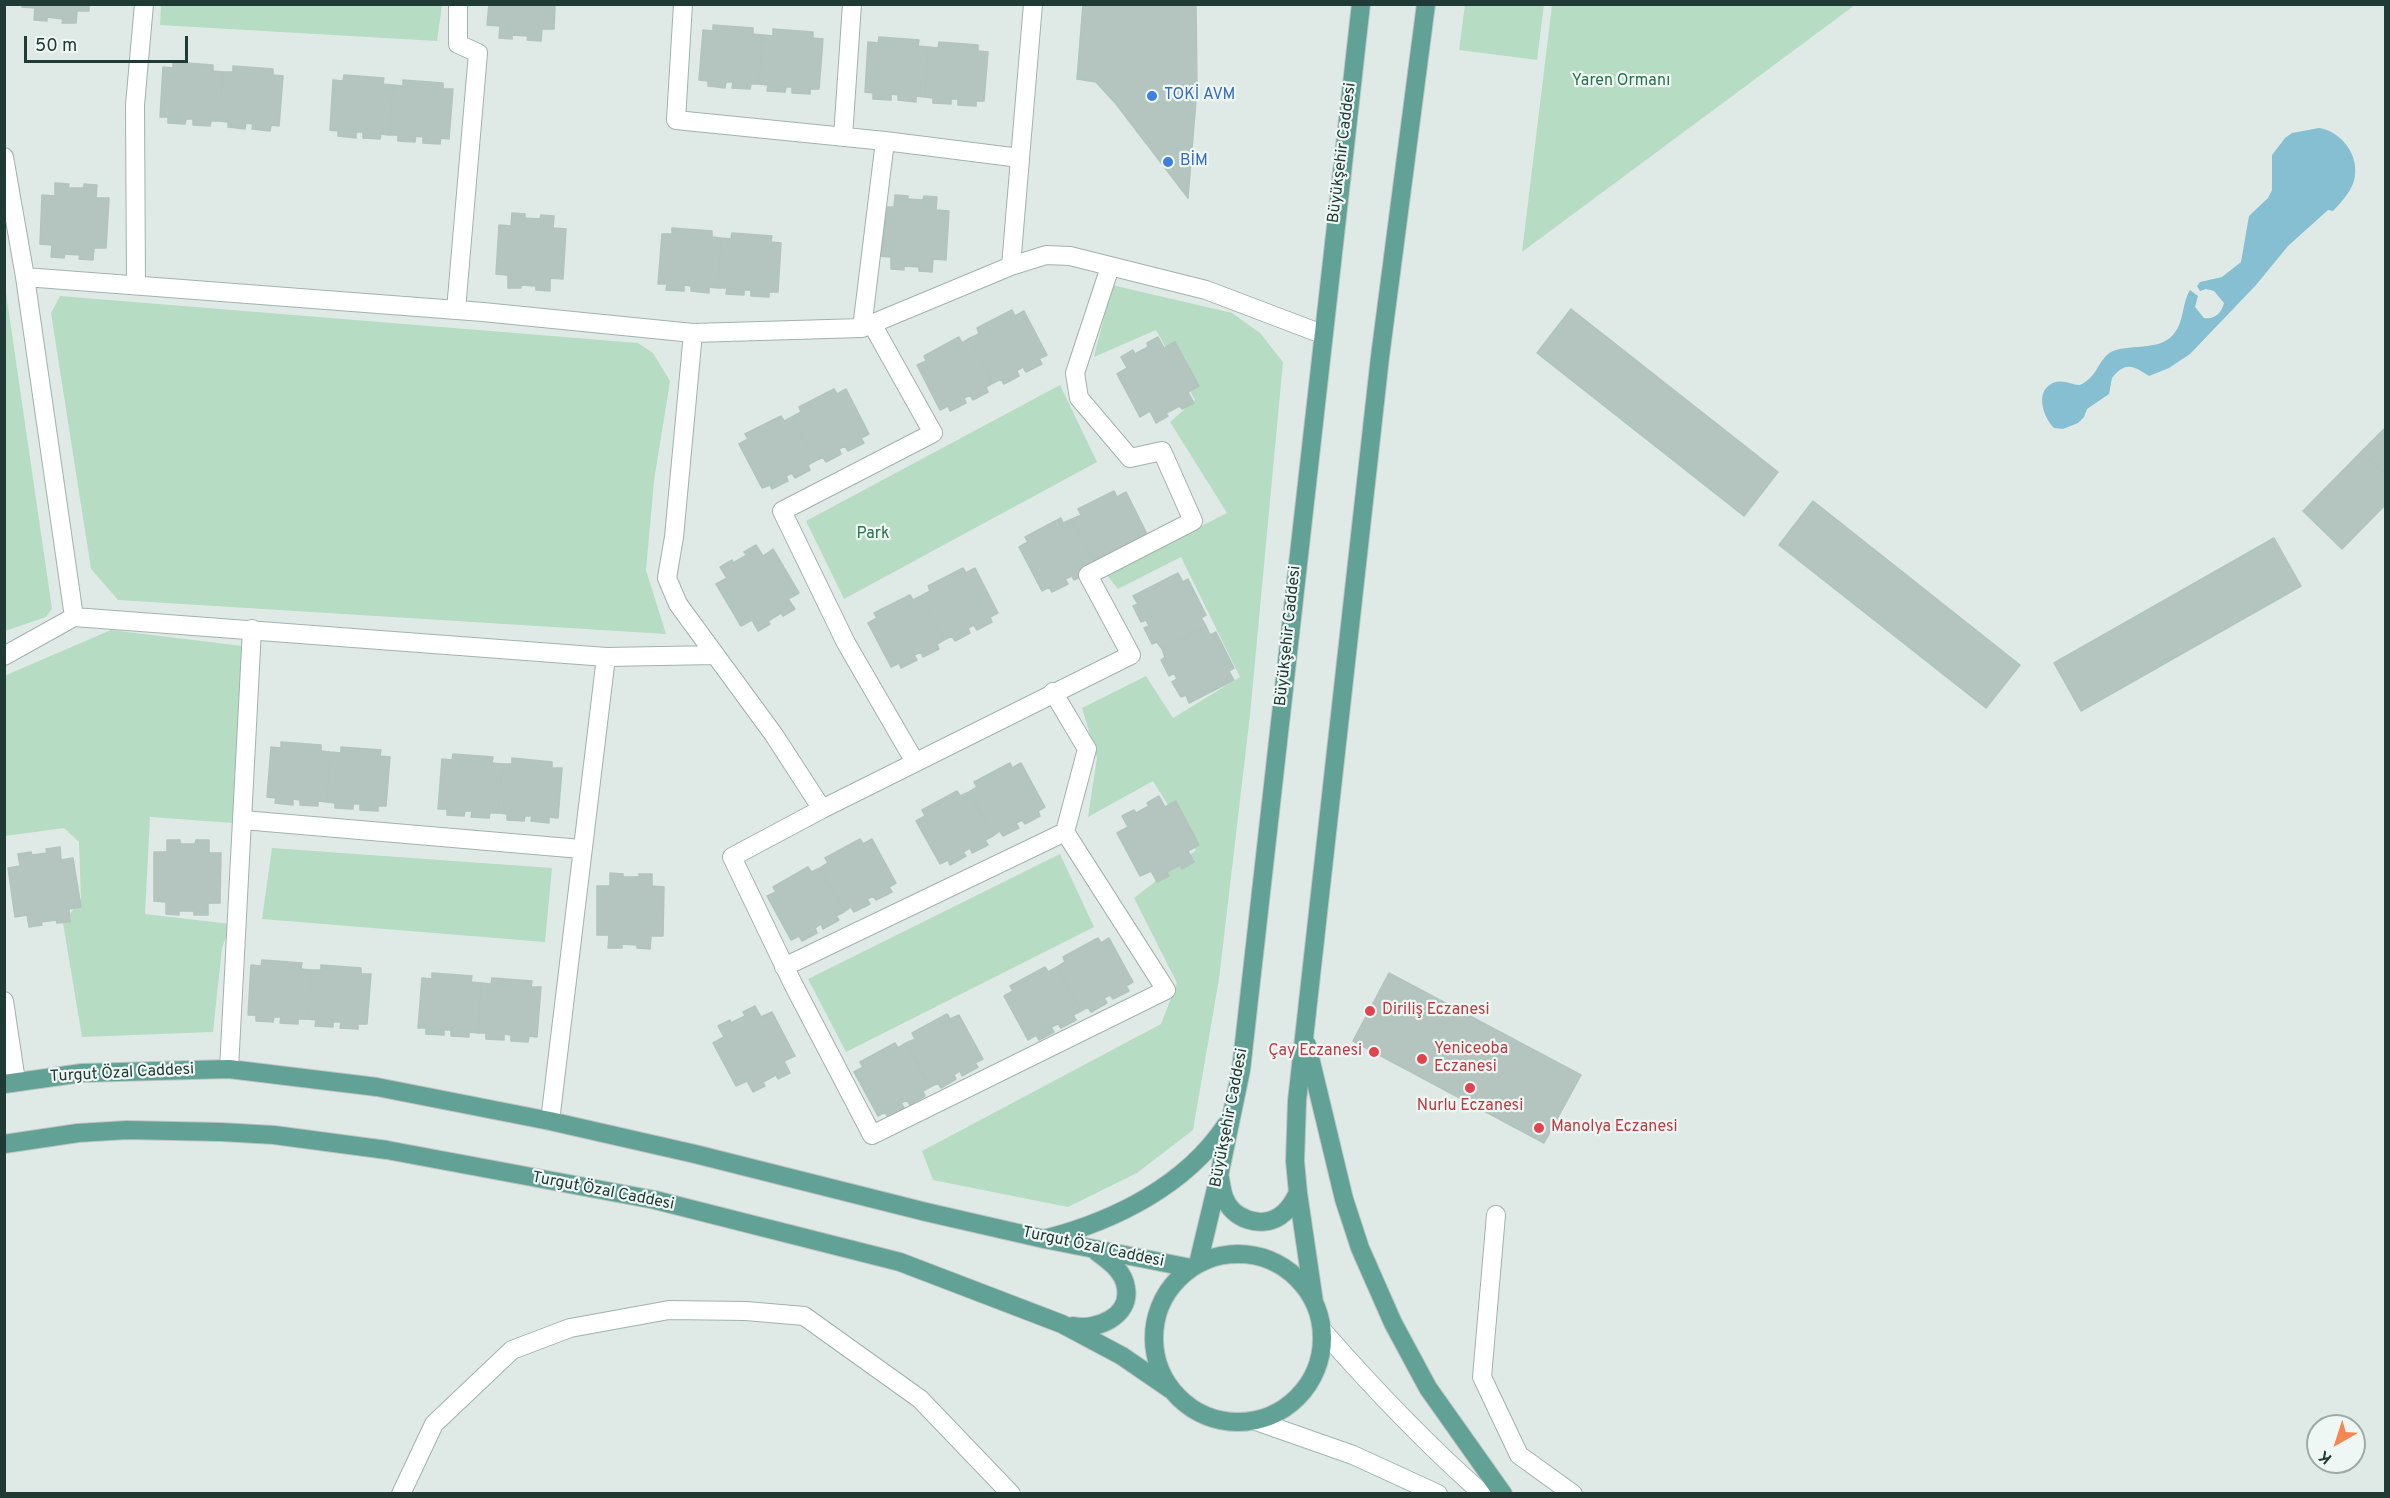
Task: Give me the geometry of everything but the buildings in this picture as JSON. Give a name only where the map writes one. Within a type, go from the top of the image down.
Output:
[{"type":"main road","name":"Büyükşehir Caddesi","points":[[1194,1266],[1220,1176],[1243,1059],[1322,334],[1361,4]]},
{"type":"main road","points":[[1314,1302],[1307,1290],[1292,1274],[1274,1262],[1260,1257],[1231,1254],[1194,1266],[1167,1292],[1158,1311],[1155,1324],[1155,1351],[1163,1377],[1170,1389],[1190,1408],[1209,1417],[1229,1422],[1256,1421],[1281,1411],[1292,1403],[1306,1388],[1320,1358],[1322,1330],[1314,1302],[1295,1161],[1297,1101],[1380,357],[1426,4]]},
{"type":"main road","points":[[1304,1031],[1344,1199],[1360,1248],[1393,1323],[1428,1388],[1503,1494]]},
{"type":"main road","name":"Turgut Özal Caddesi","points":[[10,1083],[82,1073],[229,1069],[377,1087],[550,1121],[1044,1239],[1194,1266]]},
{"type":"main road","points":[[1044,1239],[1097,1222],[1122,1211],[1167,1185],[1200,1158],[1217,1139],[1232,1116]]},
{"type":"main road","name":"Turgut Özal Caddesi","points":[[4,1144],[78,1133],[175,1130],[274,1135],[387,1150],[655,1200],[900,1262],[1062,1324],[1122,1356],[1170,1389]]},
{"type":"main road","points":[[1220,1176],[1224,1197],[1230,1208],[1242,1218],[1254,1221],[1266,1221],[1278,1217],[1293,1203],[1298,1193]]},
{"type":"main road","points":[[1062,1324],[1085,1329],[1100,1326],[1114,1317],[1124,1304],[1127,1290],[1122,1277],[1112,1263],[1094,1249]]},
{"type":"street","points":[[136,285],[135,105],[144,4]]},
{"type":"street","points":[[456,310],[478,53],[458,44],[458,4]]},
{"type":"street","points":[[682,4],[676,120],[885,141],[1020,158]]},
{"type":"street","points":[[843,137],[852,4]]},
{"type":"street","points":[[1011,266],[1033,4]]},
{"type":"street","points":[[885,141],[867,326],[933,433],[782,511],[846,644],[915,762]]},
{"type":"street","points":[[4,157],[9,206],[25,277],[74,617]]},
{"type":"street","points":[[25,277],[456,310],[693,333],[867,326],[1011,266],[1046,255],[1070,256],[1206,290],[1322,334]]},
{"type":"street","points":[[1053,692],[1087,749],[1065,832],[1166,990],[872,1135],[784,967],[732,857],[1053,692],[1131,655],[1088,575],[1193,521],[1162,451],[1130,458],[1079,398],[1075,373],[1110,267]]},
{"type":"street","points":[[693,333],[674,537],[667,578],[678,604],[774,735],[822,809]]},
{"type":"street","points":[[4,656],[74,617],[606,657],[715,655]]},
{"type":"street","points":[[229,1069],[252,629]]},
{"type":"street","points":[[550,1121],[581,849],[606,657]]},
{"type":"street","points":[[243,820],[581,849]]},
{"type":"street","points":[[784,967],[1065,832]]},
{"type":"street","points":[[4,1001],[10,1083]]},
{"type":"street","points":[[1496,1215],[1482,1377],[1519,1455],[1573,1494]]},
{"type":"street","points":[[401,1494],[434,1424],[512,1350],[570,1328],[680,1310],[746,1311],[804,1316],[920,1399],[1011,1494]]},
{"type":"street","points":[[1322,1330],[1420,1437],[1484,1494]]},
{"type":"street","points":[[1256,1421],[1353,1455],[1438,1494]]},
{"type":"green space","points":[[161,4],[442,5],[437,41],[160,25]]},
{"type":"green space","name":"Yaren Ormanı","points":[[1552,4],[1855,5],[1522,252]]},
{"type":"green space","points":[[1465,5],[1544,5],[1537,60],[1459,50]]},
{"type":"green space","points":[[4,279],[52,609],[46,617],[5,631]]},
{"type":"green space","points":[[1112,285],[1232,313],[1260,333],[1283,362],[1250,715],[1219,979],[1193,1130],[1137,1173],[1068,1207],[933,1180],[922,1151],[1161,1024],[1177,983],[1134,898],[1196,850],[1153,781],[1088,817],[1097,758],[1082,708],[1146,676],[1173,718],[1240,677],[1181,557],[1118,589],[1106,574],[1227,513],[1170,422],[1195,400],[1156,330],[1094,357]]},
{"type":"green space","points":[[60,296],[638,343],[653,353],[670,381],[654,481],[646,570],[666,634],[118,600],[91,569],[51,313]]},
{"type":"green space","name":"Park","points":[[1060,385],[1097,462],[844,599],[806,521]]},
{"type":"green space","points":[[111,630],[242,646],[233,823],[150,817],[145,914],[231,924],[222,948],[213,1032],[82,1037],[63,923],[81,899],[79,842],[64,828],[5,836],[4,676]]},
{"type":"green space","points":[[272,848],[552,868],[545,942],[262,919]]},
{"type":"green space","points":[[1060,854],[1094,927],[846,1052],[808,979]]},
{"type":"water","points":[[2319,128],[2340,138],[2354,159],[2355,175],[2350,190],[2333,211],[2328,210],[2288,246],[2256,285],[2190,354],[2169,368],[2149,376],[2130,367],[2121,369],[2112,378],[2109,394],[2087,409],[2084,417],[2078,423],[2063,429],[2054,428],[2046,417],[2042,403],[2045,390],[2049,385],[2066,382],[2080,385],[2093,375],[2108,354],[2121,349],[2164,342],[2179,326],[2190,290],[2198,296],[2195,307],[2204,318],[2215,317],[2220,312],[2224,303],[2214,291],[2206,289],[2200,291],[2197,286],[2200,282],[2222,277],[2241,262],[2249,216],[2268,198],[2272,190],[2272,155],[2285,138],[2292,133]]},
{"type":"place","name":"TOKİ AVM","points":[[1152,96]]},
{"type":"place","name":"BİM","points":[[1168,162]]},
{"type":"place","name":"Diriliş Eczanesi","points":[[1370,1011]]},
{"type":"place","name":"Çay Eczanesi","points":[[1374,1052]]},
{"type":"place","name":"Yeniceoba Eczanesi","points":[[1422,1059]]},
{"type":"place","name":"Nurlu Eczanesi","points":[[1470,1088]]},
{"type":"place","name":"Manolya Eczanesi","points":[[1539,1128]]}]
